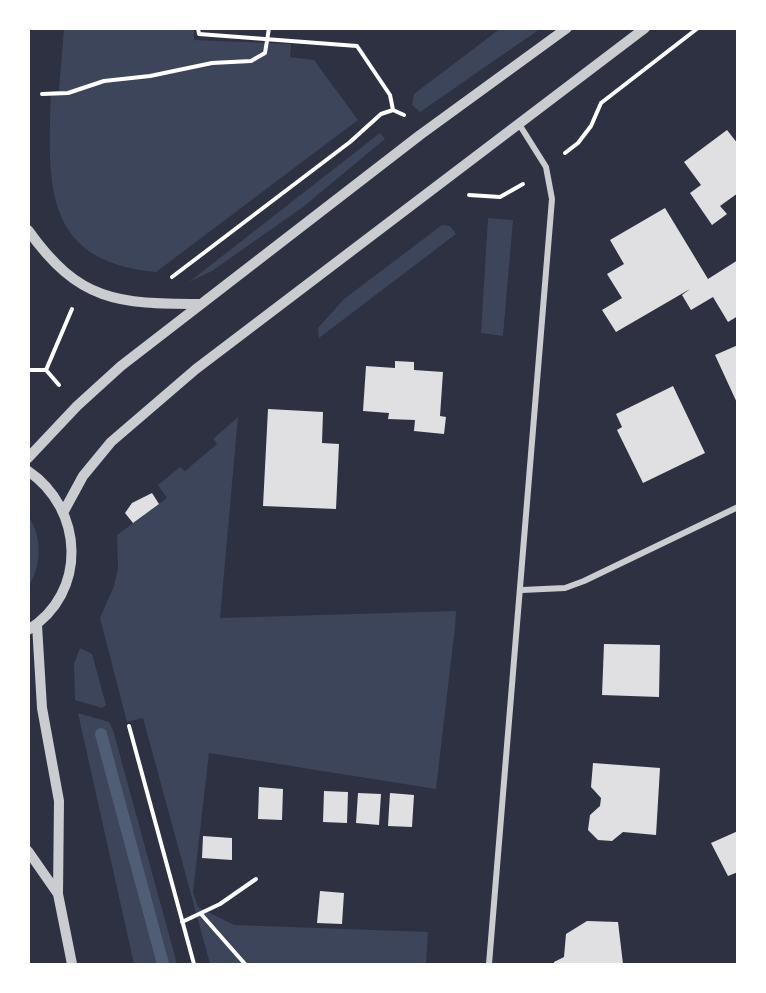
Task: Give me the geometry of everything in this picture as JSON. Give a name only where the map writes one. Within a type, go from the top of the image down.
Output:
[{"type":"street","points":[[28,458],[77,406],[121,366],[420,135],[567,28]]},
{"type":"street","points":[[64,511],[83,476],[111,442],[196,369],[645,28]]},
{"type":"street","points":[[489,964],[522,590],[552,199],[546,167],[519,124]]},
{"type":"street","points":[[28,230],[46,256],[63,272],[82,285],[107,297],[136,303],[200,304]]},
{"type":"street","points":[[28,471],[53,493],[64,511],[71,531],[73,552],[70,573],[63,592],[52,610],[33,627],[42,708],[59,801],[58,894],[72,964]]},
{"type":"street","points":[[522,590],[565,588],[584,581],[738,507]]},
{"type":"street","points":[[28,851],[58,894]]},
{"type":"path","points":[[198,28],[199,34],[357,46],[390,95],[393,110]]},
{"type":"path","points":[[42,94],[68,93],[104,81],[150,76],[212,63],[251,61],[265,53],[269,28]]},
{"type":"path","points":[[578,143],[591,126],[601,103],[698,28]]},
{"type":"path","points":[[166,281],[350,142],[381,114],[393,110],[409,119]]},
{"type":"path","points":[[464,192],[473,196],[500,197],[513,191]]},
{"type":"path","points":[[46,370],[76,300]]},
{"type":"path","points":[[29,370],[46,370]]},
{"type":"path","points":[[46,370],[63,391]]},
{"type":"path","points":[[129,726],[194,964]]},
{"type":"path","points":[[182,922],[201,914],[256,879]]},
{"type":"path","points":[[201,914],[245,964]]},
{"type":"shaded area","points":[[501,28],[540,29],[420,112],[412,105],[414,94]]},
{"type":"shaded area","points":[[64,29],[194,29],[194,40],[291,44],[290,57],[314,60],[358,120],[156,272],[118,265],[91,252],[71,234],[59,212],[50,156],[50,124],[51,91],[59,91]]},
{"type":"shaded area","points":[[380,133],[385,139],[303,207],[212,271],[189,282]]},
{"type":"shaded area","points":[[488,218],[513,220],[503,336],[481,333]]},
{"type":"shaded area","points":[[442,225],[450,226],[456,234],[319,338],[318,328],[344,299]]},
{"type":"shaded area","points":[[238,417],[220,618],[456,611],[455,627],[436,789],[209,753],[193,892],[198,907],[234,925],[428,932],[426,964],[210,964],[143,718],[127,722],[100,618],[114,586],[118,568],[117,535],[167,498],[158,485],[180,467],[185,471],[217,444],[213,439]]},
{"type":"shaded area","points":[[29,517],[36,533],[39,551],[36,569],[29,585]]},
{"type":"shaded area","points":[[80,648],[92,654],[106,705],[102,708],[75,700],[74,664]]},
{"type":"shaded area","points":[[78,713],[109,722],[113,730],[177,964],[134,964]]},
{"type":"building","points":[[727,130],[738,144],[738,193],[720,206],[727,214],[712,225],[690,193],[701,185],[684,162]]},
{"type":"building","points":[[665,208],[708,279],[738,260],[738,316],[728,322],[713,297],[691,310],[682,295],[690,289],[616,332],[602,310],[622,298],[607,274],[624,264],[610,240]]},
{"type":"building","points":[[738,345],[738,405],[715,355]]},
{"type":"building","points":[[395,361],[414,362],[414,370],[443,372],[440,416],[446,417],[444,434],[414,431],[415,420],[388,419],[389,413],[363,411],[366,366],[395,368]]},
{"type":"building","points":[[673,386],[705,453],[643,483],[617,430],[622,427],[616,414]]},
{"type":"building","points":[[268,409],[323,412],[322,443],[339,444],[336,509],[263,506]]},
{"type":"building","points":[[152,493],[159,504],[133,523],[125,513],[132,503]]},
{"type":"building","points":[[604,644],[660,645],[659,697],[602,695]]},
{"type":"building","points":[[593,763],[660,768],[656,835],[623,832],[612,841],[598,840],[588,830],[590,815],[600,806],[601,798],[591,787]]},
{"type":"building","points":[[259,787],[283,789],[282,820],[258,819]]},
{"type":"building","points":[[324,791],[348,792],[347,823],[323,822]]},
{"type":"building","points":[[358,793],[381,794],[379,825],[356,823]]},
{"type":"building","points":[[390,793],[414,795],[412,827],[388,826]]},
{"type":"building","points":[[738,831],[738,872],[728,876],[711,843]]},
{"type":"building","points":[[203,836],[232,838],[232,860],[202,858]]},
{"type":"building","points":[[320,891],[344,893],[342,924],[317,923]]},
{"type":"building","points":[[587,921],[618,922],[623,964],[554,964],[564,957],[566,934]]},
{"type":"waterway","points":[[101,734],[163,964]]}]
